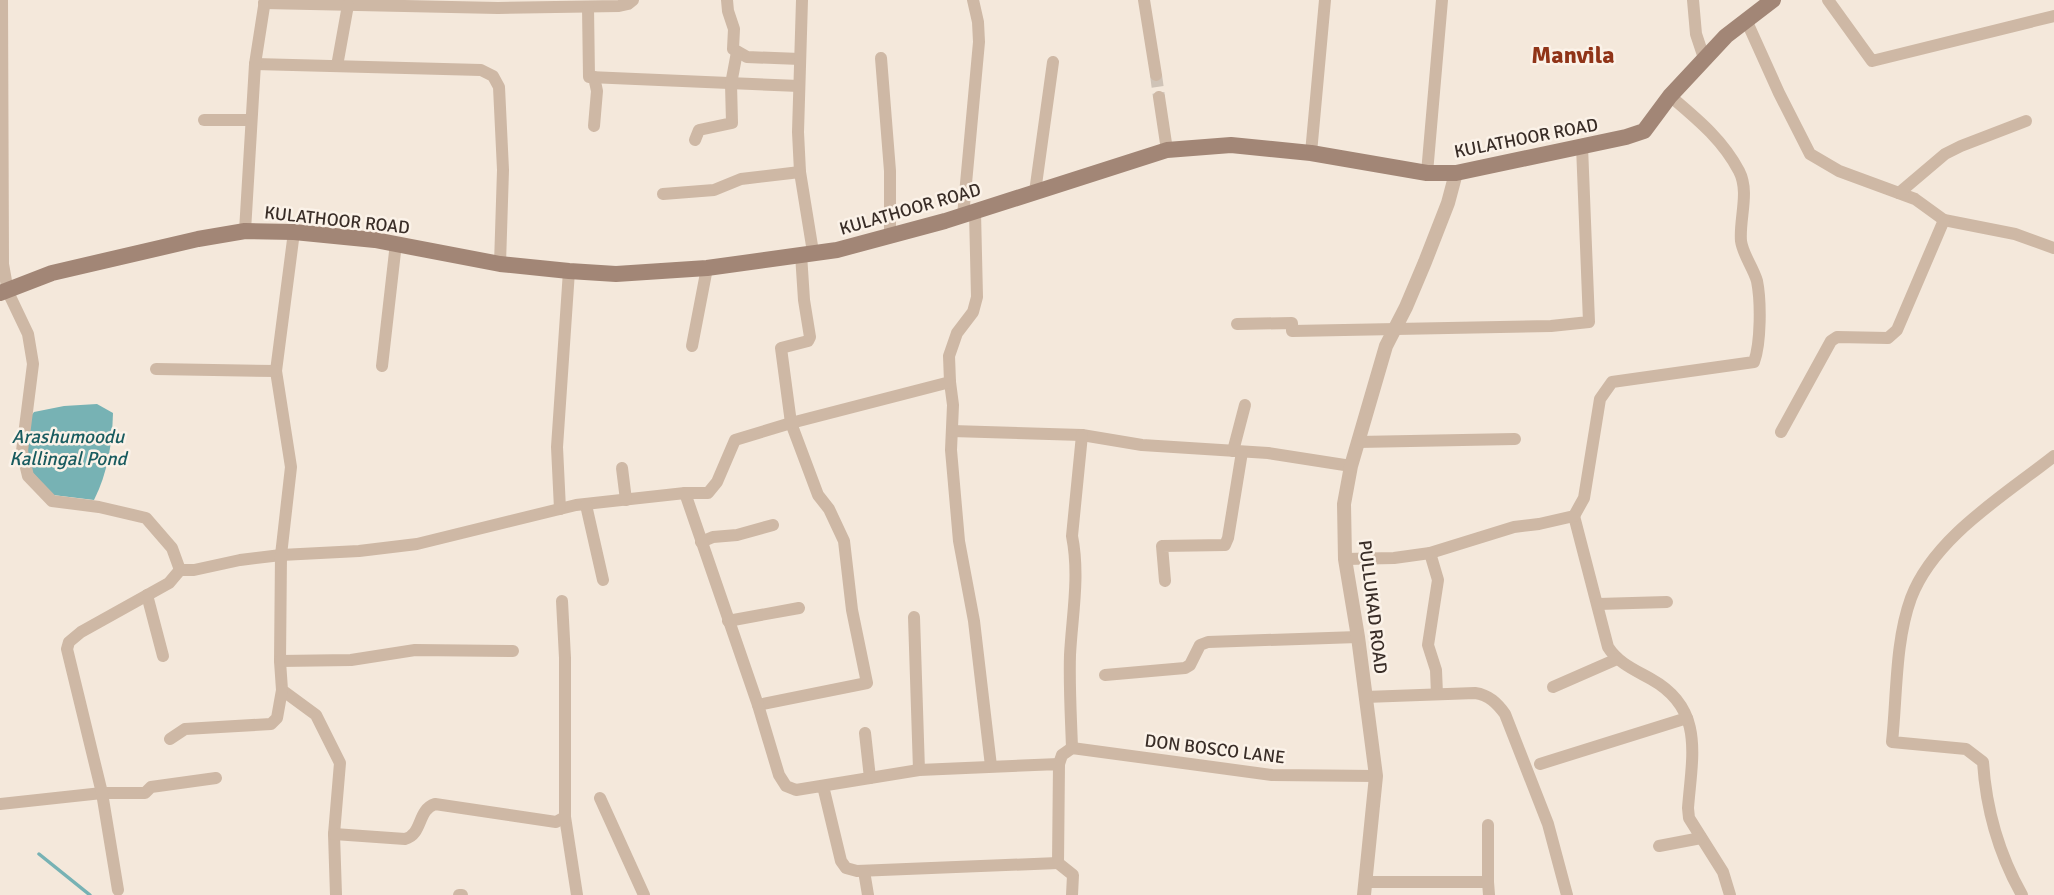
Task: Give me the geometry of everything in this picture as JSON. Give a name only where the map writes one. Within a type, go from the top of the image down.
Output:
[{"type":"main road","name":"KULATHOOR ROAD","points":[[4,293],[52,273],[198,239],[245,231],[294,232],[396,243],[500,264],[569,271],[616,274],[707,268],[836,250],[969,214],[1167,150],[1231,145],[1311,153],[1427,173],[1456,173],[1644,131],[1670,96],[1704,58],[1726,36],[1748,22],[1773,0]]},
{"type":"street","points":[[2,0],[1,249],[4,293],[27,334],[33,364],[22,451],[28,476],[52,501],[99,507],[146,518],[172,548],[180,570]]},
{"type":"street","points":[[245,231],[255,64],[265,1],[498,8],[619,6],[640,0]]},
{"type":"street","points":[[727,0],[734,29],[733,49],[747,57],[800,60]]},
{"type":"street","points":[[758,705],[867,683],[852,610],[844,541],[829,509],[818,495],[791,423],[781,348],[808,341],[810,337],[804,300],[807,253],[798,132],[802,0]]},
{"type":"street","points":[[974,0],[979,42],[969,214],[977,297],[973,312],[957,333],[949,356],[953,405],[951,450],[959,541],[974,621],[991,766]]},
{"type":"street","points":[[1144,0],[1156,75]]},
{"type":"street","points":[[1311,153],[1325,0]]},
{"type":"street","points":[[1427,173],[1442,0]]},
{"type":"street","points":[[1693,0],[1696,34],[1704,58]]},
{"type":"street","points":[[1828,0],[1872,61],[2054,16]]},
{"type":"street","points":[[337,66],[348,5]]},
{"type":"street","points":[[588,7],[589,77],[799,86]]},
{"type":"street","points":[[1748,22],[1779,93],[1810,154],[1839,171],[1904,193],[1944,220],[2015,234],[2054,248]]},
{"type":"street","points":[[695,140],[699,130],[732,123],[731,84],[737,52]]},
{"type":"street","points":[[881,58],[890,171],[890,235]]},
{"type":"street","points":[[1035,192],[1054,62]]},
{"type":"street","points":[[255,64],[481,70],[493,76],[499,87],[503,170],[500,264]]},
{"type":"street","points":[[594,77],[597,91],[594,126]]},
{"type":"street","points":[[1670,96],[1708,128],[1727,151],[1741,175],[1741,239],[1757,281],[1757,354],[1754,362],[1612,382],[1600,399],[1584,498],[1574,516],[1608,647],[1617,659],[1670,691],[1687,718],[1693,733],[1689,818],[1723,872],[1731,895]]},
{"type":"street","points":[[1159,97],[1167,150]]},
{"type":"street","points":[[204,120],[251,120]]},
{"type":"street","points":[[1904,193],[1945,155],[1961,146],[2026,121]]},
{"type":"street","points":[[1237,324],[1292,323],[1292,331],[1550,326],[1589,322],[1582,146]]},
{"type":"street","points":[[663,194],[714,190],[741,179],[800,172]]},
{"type":"street","name":"PULLUKAD ROAD","points":[[1365,888],[1376,776],[1345,559],[1343,503],[1386,346],[1425,262],[1456,173]]},
{"type":"street","points":[[1781,432],[1831,341],[1837,337],[1888,338],[1896,330],[1944,220]]},
{"type":"street","points":[[170,739],[186,729],[271,724],[277,718],[282,690],[281,555],[291,467],[276,371],[294,232]]},
{"type":"street","points":[[382,366],[396,243]]},
{"type":"street","points":[[692,346],[707,268]]},
{"type":"street","points":[[560,509],[557,447],[569,271]]},
{"type":"street","points":[[156,369],[276,371]]},
{"type":"street","points":[[118,891],[102,793],[66,649],[69,642],[81,632],[169,583],[180,570],[281,555],[359,551],[417,544],[560,509],[685,493],[708,493],[717,482],[736,440],[950,382]]},
{"type":"street","points":[[1165,581],[1162,546],[1225,545],[1245,405]]},
{"type":"street","points":[[951,431],[1082,435],[1142,444],[1268,453],[1351,466]]},
{"type":"street","points":[[1058,863],[1059,764],[1062,755],[1072,748],[1070,656],[1075,614],[1072,536],[1082,435]]},
{"type":"street","points":[[1358,442],[1515,439]]},
{"type":"street","points":[[2022,895],[2007,869],[1985,795],[1983,762],[1966,749],[1892,742],[1906,619],[1912,597],[1923,576],[1945,544],[2054,456]]},
{"type":"street","points":[[622,468],[626,500]]},
{"type":"street","points":[[685,493],[758,705],[779,775],[786,786],[796,790],[919,770],[1059,764]]},
{"type":"street","points":[[586,505],[603,580]]},
{"type":"street","points":[[1345,559],[1395,558],[1430,552],[1514,527],[1574,516]]},
{"type":"street","points":[[701,542],[713,537],[737,535],[773,525]]},
{"type":"street","points":[[1430,552],[1438,580],[1428,645],[1436,670],[1437,694]]},
{"type":"street","points":[[147,595],[163,656]]},
{"type":"street","points":[[562,601],[565,658],[565,817],[577,895]]},
{"type":"street","points":[[1598,604],[1667,602]]},
{"type":"street","points":[[729,621],[799,608]]},
{"type":"street","points":[[914,617],[919,770]]},
{"type":"street","points":[[1105,675],[1185,668],[1190,665],[1200,645],[1208,642],[1358,637]]},
{"type":"street","points":[[280,660],[351,660],[415,650],[513,651]]},
{"type":"street","points":[[1553,687],[1617,659]]},
{"type":"street","points":[[282,690],[316,715],[340,763],[334,834],[336,895]]},
{"type":"street","points":[[1365,696],[1485,694],[1505,715],[1548,824],[1567,895]]},
{"type":"street","points":[[1540,764],[1687,718]]},
{"type":"street","points":[[865,733],[870,778]]},
{"type":"street","name":"DON BOSCO LANE","points":[[1072,748],[1272,775],[1376,776]]},
{"type":"street","points":[[0,804],[102,793],[145,793],[151,787],[216,778]]},
{"type":"street","points":[[823,786],[841,861],[846,868],[864,871],[1058,863],[1073,875],[1072,895]]},
{"type":"street","points":[[600,798],[644,895]]},
{"type":"street","points":[[334,834],[405,839],[416,831],[423,811],[435,804],[556,822],[565,817]]},
{"type":"street","points":[[1365,888],[1489,889],[1488,825]]},
{"type":"street","points":[[1659,846],[1701,838]]},
{"type":"street","points":[[864,871],[868,895]]},
{"type":"water","name":"Arashumoodu Kallingal Pond","points":[[97,404],[113,413],[108,458],[94,500],[53,495],[32,472],[25,443],[28,420],[34,412],[64,406]]},
{"type":"waterway","points":[[39,854],[90,895]]},
{"type":"tunnel","points":[[1156,75],[1159,97]]},
{"type":"district","name":"Manvila","points":[[1573,55]]}]
